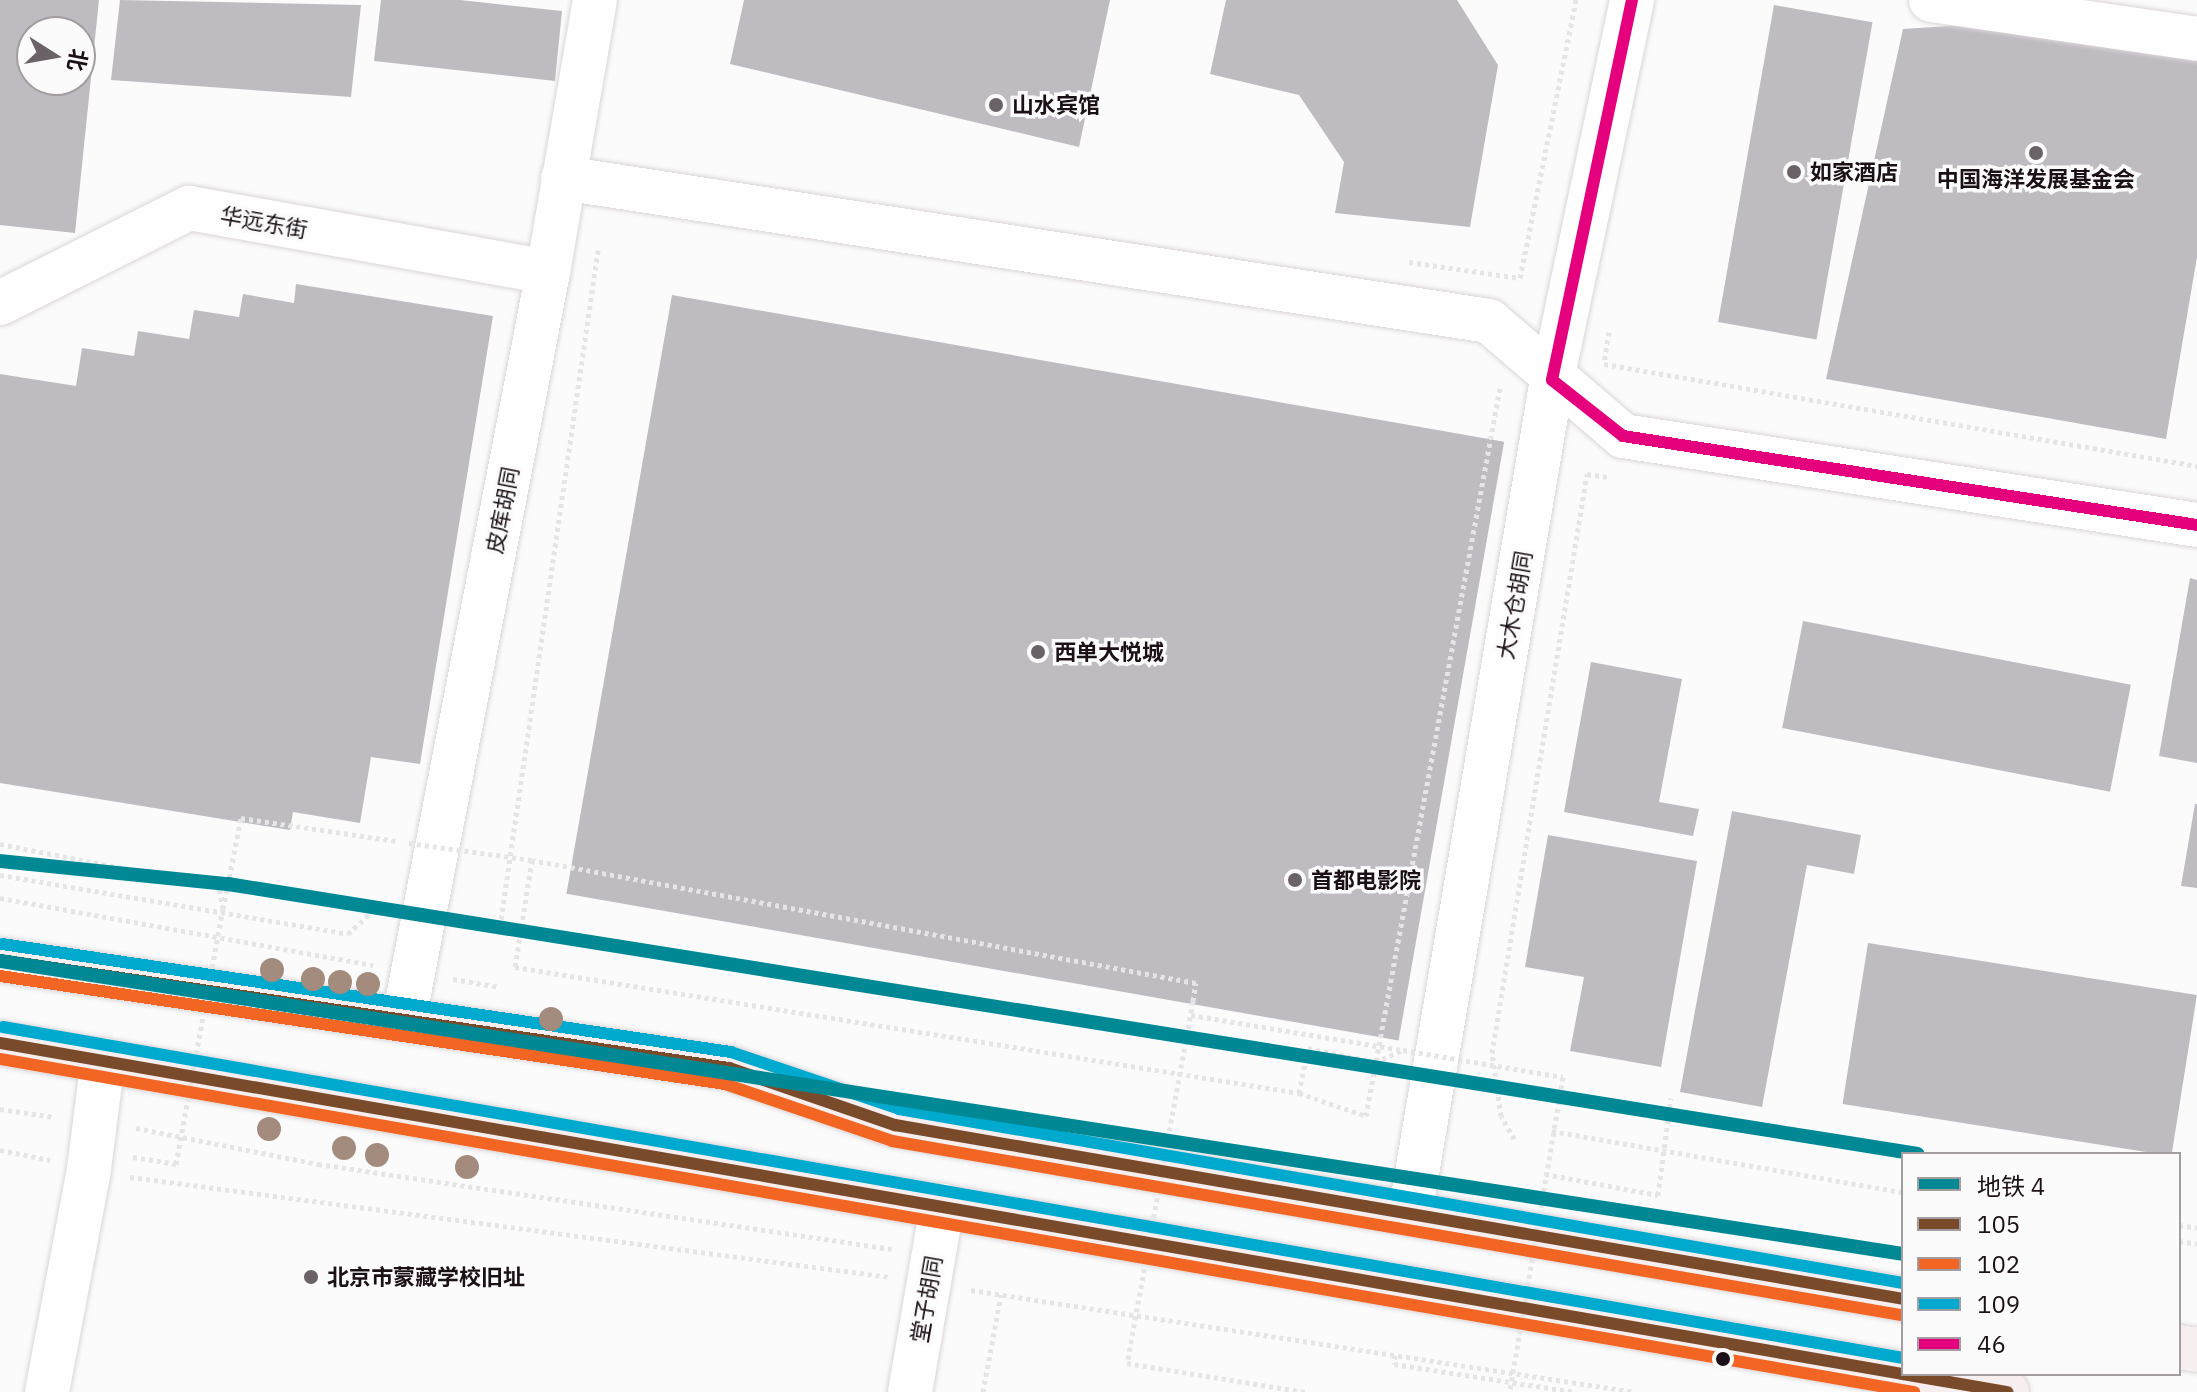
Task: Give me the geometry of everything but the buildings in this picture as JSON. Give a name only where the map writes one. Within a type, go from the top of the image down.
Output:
[{"type":"main road","points":[[0,960],[729,1068],[895,1125],[1901,1299]]},
{"type":"main road","points":[[0,1043],[1901,1373]]},
{"type":"main road","points":[[1915,1376],[2007,1392]]},
{"type":"street","name":"皮库胡同","points":[[404,1019],[548,272],[595,0]]},
{"type":"street","name":"大木仓胡同","points":[[1410,1214],[1552,380],[1632,0]]},
{"type":"street","points":[[1931,0],[2197,39]]},
{"type":"street","points":[[563,178],[1489,321],[1552,380],[1623,436],[2197,525]]},
{"type":"street","name":"华远东街","points":[[0,303],[189,208],[548,272]]},
{"type":"street","points":[[47,1392],[95,1123],[103,1060]]},
{"type":"street","name":"堂子胡同","points":[[910,1392],[942,1206]]},
{"type":"path","points":[[1520,278],[1576,0]]},
{"type":"path","points":[[522,929],[500,927],[599,247]]},
{"type":"path","points":[[1604,364],[2197,466]]},
{"type":"path","points":[[532,860],[515,967],[1299,1093],[1366,1116],[1502,380]]},
{"type":"path","points":[[1514,1139],[1501,1116],[1492,1053],[1587,474]]},
{"type":"path","points":[[129,1157],[176,1164],[241,818],[532,860],[1196,983],[1127,1363],[1305,1392]]},
{"type":"path","points":[[0,844],[219,887],[223,909]]},
{"type":"path","points":[[0,875],[348,934],[379,908]]},
{"type":"path","points":[[0,898],[505,989]]},
{"type":"path","points":[[1191,1015],[1563,1077],[1510,1392]]},
{"type":"path","points":[[1299,1093],[1308,1048],[1375,1062],[1403,1050]]},
{"type":"path","points":[[1545,1174],[1658,1195],[1671,1098]]},
{"type":"path","points":[[0,1109],[932,1269],[1001,1295],[1632,1392]]},
{"type":"path","points":[[1552,1131],[1901,1192]]},
{"type":"path","points":[[1165,1143],[1180,1146]]},
{"type":"path","points":[[219,1187],[932,1269]]},
{"type":"path","points":[[1526,1203],[1557,1208]]},
{"type":"path","points":[[1137,1286],[1153,1288]]},
{"type":"path","points":[[983,1392],[1001,1295]]},
{"type":"path","points":[[1515,1349],[1530,1352]]},
{"type":"path","points":[[1395,1355],[1394,1364],[1575,1392]]},
{"type":"metro line","name":"4","points":[[0,861],[228,884],[1905,1152]]},
{"type":"metro line","name":"4","points":[[0,961],[1901,1254]]},
{"type":"transit line","name":"46","points":[[1632,0],[1552,380],[1623,436],[2197,525]]},
{"type":"transit line","name":"109","points":[[2,944],[731,1052],[899,1109],[1901,1283]]},
{"type":"transit line","name":"105","points":[[0,960],[729,1068],[895,1125],[1901,1299]]},
{"type":"transit line","name":"102","points":[[0,976],[725,1084],[892,1141],[1900,1315]]},
{"type":"transit line","name":"109","points":[[3,1027],[1901,1358]]},
{"type":"transit line","name":"105","points":[[0,1043],[1901,1374]]},
{"type":"transit line","name":"102","points":[[0,1059],[1914,1392]]},
{"type":"transit line","name":"105","points":[[1915,1376],[2007,1392]]},
{"type":"place","name":"山水宾馆","points":[[996,105]]},
{"type":"place","name":"中国海洋发展基金会","points":[[2036,153]]},
{"type":"place","name":"如家酒店","points":[[1794,172]]},
{"type":"place","name":"西单大悦城","points":[[1038,652]]},
{"type":"place","name":"首都电影院","points":[[1295,880]]},
{"type":"place","name":"北京市蒙藏学校旧址","points":[[311,1277]]}]
